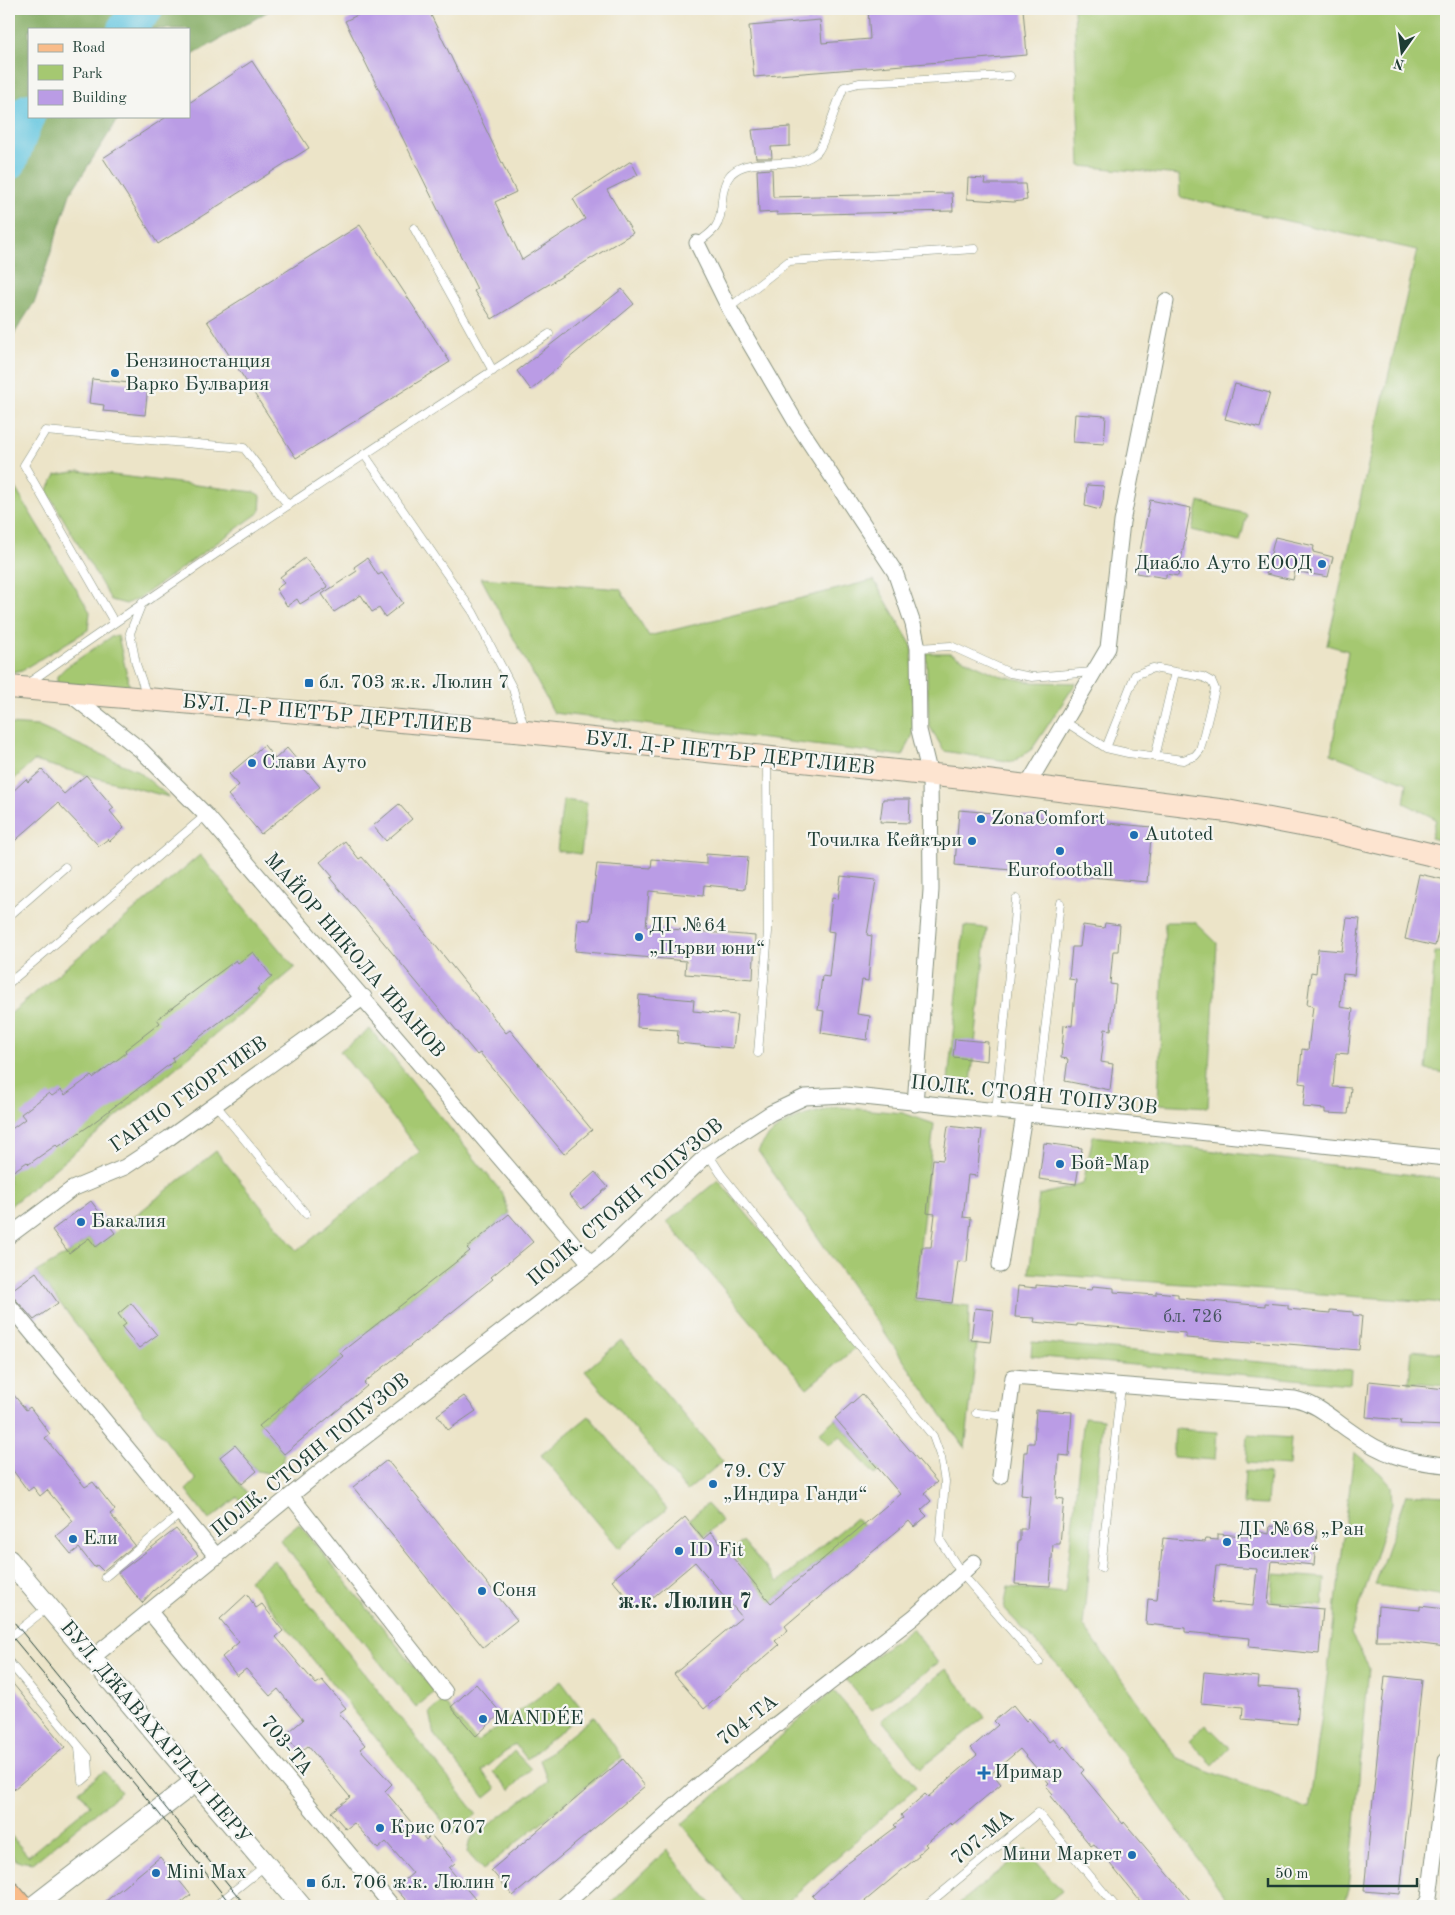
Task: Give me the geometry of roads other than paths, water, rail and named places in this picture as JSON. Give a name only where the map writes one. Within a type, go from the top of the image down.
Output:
[{"type":"main road","name":"БУЛ. Д-Р ПЕТЪР ДЕРТЛИЕВ","points":[[13,690],[526,732],[1026,786],[1227,811],[1446,858]]},
{"type":"main road","points":[[9,1894],[19,1906]]},
{"type":"street","points":[[697,244],[729,308],[794,419],[895,572],[913,624],[918,648],[919,730],[930,775],[931,890],[915,1104]]},
{"type":"street","points":[[1026,786],[1108,648],[1122,522],[1166,301]]},
{"type":"street","name":"МАЙОР НИКОЛА ИВАНОВ","points":[[70,694],[142,751],[206,814],[364,996],[590,1263]]},
{"type":"street","name":"ГАНЧО ГЕОРГИЕВ","points":[[9,1236],[72,1189],[124,1167],[364,996]]},
{"type":"street","name":"ПОЛК. СТОЯН ТОПУЗОВ","points":[[92,1658],[291,1496],[604,1252],[708,1154],[770,1113],[805,1097],[845,1095],[1029,1116],[1446,1158]]},
{"type":"street","points":[[1000,1265],[1029,1116]]},
{"type":"street","points":[[9,1306],[217,1557]]},
{"type":"street","points":[[1000,1476],[1013,1377],[1294,1398],[1323,1410],[1366,1442],[1396,1458],[1412,1462],[1446,1465]]},
{"type":"street","points":[[291,1496],[445,1692]]},
{"type":"street","name":"БУЛ. ДЖАВАХАРЛАЛ НЕРУ","points":[[9,1560],[301,1906]]},
{"type":"street","name":"704-ТА","points":[[563,1906],[701,1783],[914,1618],[974,1562]]},
{"type":"street","name":"703-ТА","points":[[149,1611],[392,1906]]},
{"type":"street","points":[[1424,1906],[1429,1898],[1446,1761]]},
{"type":"street","points":[[34,1906],[196,1781]]},
{"type":"lane","points":[[697,244],[716,228],[722,188],[732,173],[749,166],[806,161],[820,150],[836,101],[844,87],[859,83],[1010,76]]},
{"type":"lane","points":[[414,228],[493,371]]},
{"type":"lane","points":[[729,308],[789,261],[975,249]]},
{"type":"lane","points":[[13,690],[364,454],[549,334]]},
{"type":"lane","points":[[114,622],[24,465],[45,431],[244,448],[288,506]]},
{"type":"lane","points":[[364,454],[473,612],[513,689],[526,732]]},
{"type":"lane","points":[[142,603],[130,633],[136,664],[149,700]]},
{"type":"lane","points":[[918,648],[951,646],[1010,672],[1032,677],[1092,672]]},
{"type":"lane","points":[[1064,720],[1106,748],[1183,760],[1195,756],[1200,750],[1216,689],[1212,682],[1203,677],[1153,668],[1135,675],[1106,748]]},
{"type":"lane","points":[[1155,756],[1176,672]]},
{"type":"lane","points":[[758,1054],[768,932],[767,758]]},
{"type":"lane","points":[[9,984],[206,814]]},
{"type":"lane","points":[[9,916],[65,867]]},
{"type":"lane","points":[[996,1112],[1016,899]]},
{"type":"lane","points":[[1029,1116],[1060,903]]},
{"type":"lane","points":[[215,1104],[306,1214]]},
{"type":"lane","points":[[708,1154],[721,1174],[933,1436],[941,1458],[945,1482],[940,1540],[962,1574],[1039,1662]]},
{"type":"lane","points":[[1101,1568],[1121,1386]]},
{"type":"lane","points":[[976,1413],[1008,1416]]},
{"type":"lane","points":[[105,1577],[180,1514]]},
{"type":"lane","points":[[9,1638],[48,1607]]},
{"type":"lane","points":[[9,1662],[78,1747]]},
{"type":"lane","name":"707-МА","points":[[926,1906],[1038,1814],[1115,1906]]},
{"type":"lane","points":[[215,1906],[266,1865]]},
{"type":"waterway","points":[[126,28],[145,9]]},
{"type":"waterway","points":[[9,162],[28,114]]},
{"type":"tram line","points":[[9,1616],[246,1906]]},
{"type":"tram line","points":[[9,1633],[157,1811],[232,1906]]},
{"type":"place","name":"Бензиностанция Варко Булвария","points":[[115,373]]},
{"type":"place","name":"Диабло Ауто ЕООД","points":[[1322,564]]},
{"type":"place","name":"бл. 703 ж.к. Люлин 7","points":[[309,683]]},
{"type":"place","name":"Слави Ауто","points":[[252,763]]},
{"type":"place","name":"ZonaComfort","points":[[981,819]]},
{"type":"place","name":"Autoted","points":[[1134,835]]},
{"type":"place","name":"Точилка Кейкъри","points":[[972,841]]},
{"type":"place","name":"Eurofootball","points":[[1060,851]]},
{"type":"place","name":"ДГ №64 „Първи юни“","points":[[639,937]]},
{"type":"place","name":"Бой-Мар","points":[[1060,1164]]},
{"type":"place","name":"Бакалия","points":[[81,1222]]},
{"type":"place","name":"79. СУ „Индира Ганди“","points":[[713,1484]]},
{"type":"place","name":"Ели","points":[[73,1539]]},
{"type":"place","name":"ДГ №68 „Ран Босилек“","points":[[1227,1542]]},
{"type":"place","name":"ID Fit","points":[[679,1551]]},
{"type":"place","name":"Соня","points":[[482,1591]]},
{"type":"place","name":"MANDÉE","points":[[483,1719]]},
{"type":"place","name":"Иримар","points":[[984,1773]]},
{"type":"place","name":"Крис 0707","points":[[380,1828]]},
{"type":"place","name":"Мини Маркет","points":[[1132,1855]]},
{"type":"place","name":"Mini Max","points":[[156,1873]]},
{"type":"place","name":"бл. 706 ж.к. Люлин 7","points":[[311,1883]]},
{"type":"district","name":"ж.к. Люлин 7","points":[[685,1602]]}]
